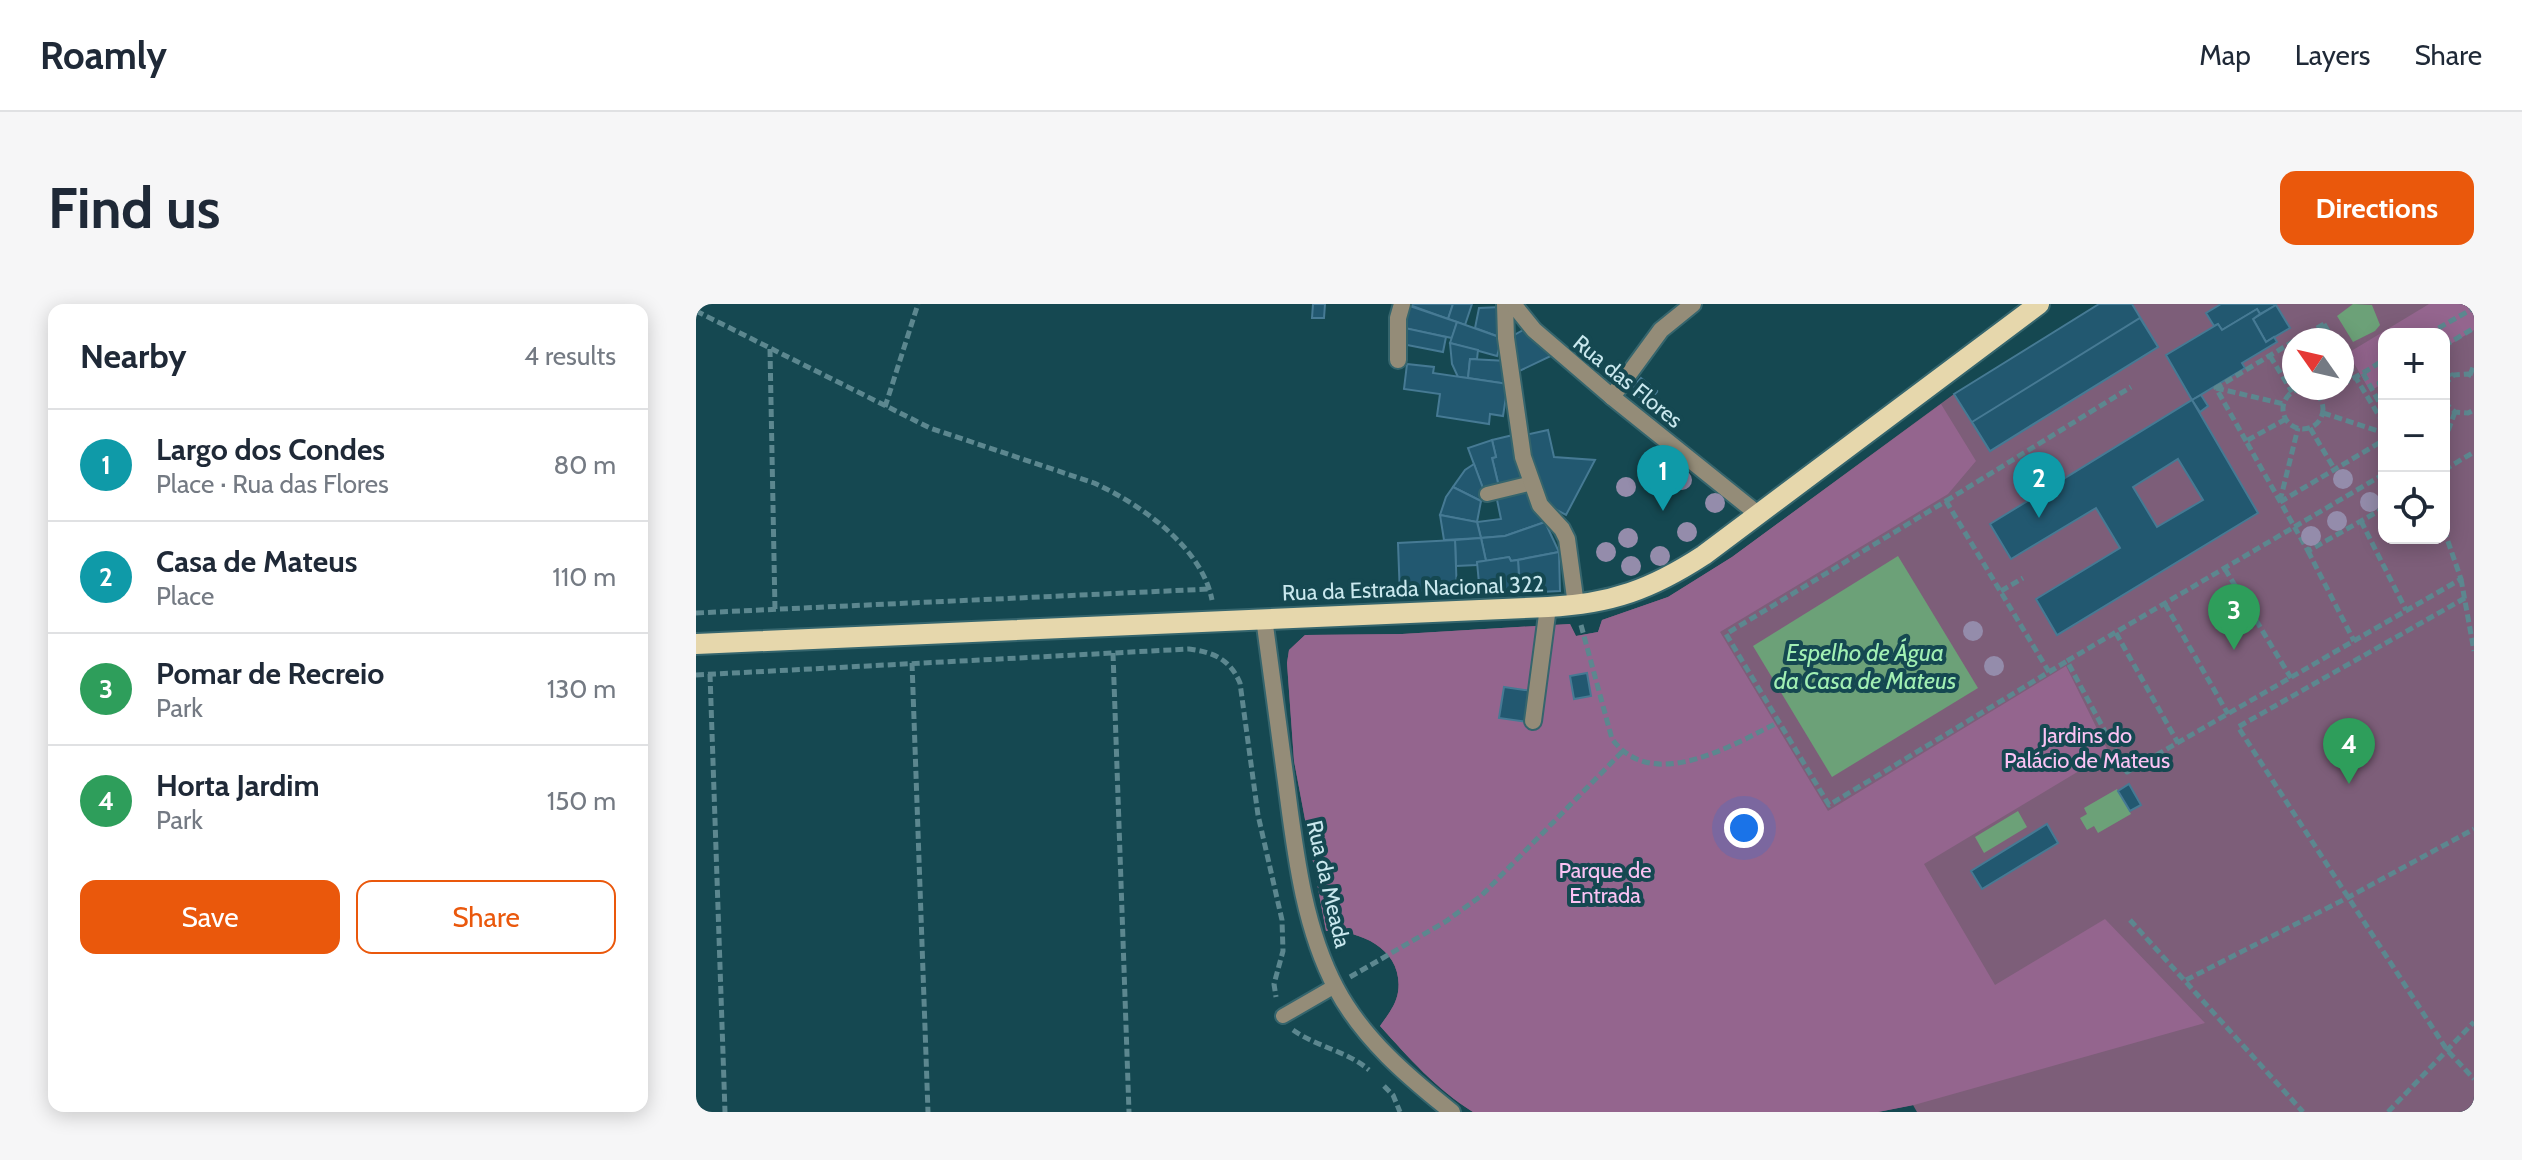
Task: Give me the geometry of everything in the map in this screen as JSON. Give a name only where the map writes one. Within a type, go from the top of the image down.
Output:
[{"type":"main road","name":"Rua da Estrada Nacional 322","points":[[696,644],[1548,607],[1616,597],[1657,584],[1704,555],[2039,304]]},
{"type":"street","points":[[1398,360],[1398,318],[1402,304]]},
{"type":"street","points":[[1505,304],[1505,332],[1518,432],[1540,505],[1567,539],[1576,605]]},
{"type":"street","name":"Rua das Flores","points":[[1513,304],[1542,337],[1759,515]]},
{"type":"street","points":[[1612,397],[1661,330],[1693,304]]},
{"type":"street","points":[[1533,721],[1548,607]]},
{"type":"street","name":"Rua da Meada","points":[[1264,618],[1299,866],[1315,934],[1335,986],[1349,1008],[1408,1077],[1452,1112]]},
{"type":"lane","points":[[1487,494],[1532,483]]},
{"type":"lane","points":[[1283,1016],[1335,986]]},
{"type":"path","points":[[885,407],[918,304]]},
{"type":"path","points":[[2439,328],[2474,308]]},
{"type":"path","points":[[696,311],[947,435],[1069,474],[1117,493],[1150,516],[1200,567],[1210,589],[1214,620]]},
{"type":"path","points":[[2323,328],[2324,324]]},
{"type":"path","points":[[2324,324],[2326,328]]},
{"type":"path","points":[[2317,328],[2324,324]]},
{"type":"path","points":[[2450,342],[2474,328]]},
{"type":"path","points":[[770,349],[775,610]]},
{"type":"path","points":[[2216,388],[2282,349]]},
{"type":"path","points":[[2270,356],[2282,376]]},
{"type":"path","points":[[2378,364],[2355,377],[2378,414]]},
{"type":"path","points":[[2450,378],[2461,373],[2472,376],[2474,365]]},
{"type":"path","points":[[2363,373],[2378,400]]},
{"type":"path","points":[[2131,387],[1726,634],[1829,805],[2378,477]]},
{"type":"path","points":[[2216,388],[2284,404]]},
{"type":"path","points":[[2216,388],[2308,551],[2354,641]]},
{"type":"path","points":[[2287,400],[2284,404],[2286,419],[2298,428],[2310,428],[2319,421],[2323,413],[2321,400]]},
{"type":"path","points":[[2450,408],[2455,412],[2473,412]]},
{"type":"path","points":[[2450,426],[2455,412]]},
{"type":"path","points":[[2323,413],[2378,431]]},
{"type":"path","points":[[2246,441],[2286,419]]},
{"type":"path","points":[[2280,502],[2298,428]]},
{"type":"path","points":[[2310,428],[2335,470]]},
{"type":"path","points":[[2280,502],[2378,444]]},
{"type":"path","points":[[2450,466],[2474,452]]},
{"type":"path","points":[[1946,501],[2049,672]]},
{"type":"path","points":[[2308,551],[2378,511]]},
{"type":"path","points":[[2361,521],[2406,610]]},
{"type":"path","points":[[2449,544],[2461,579],[2474,651]]},
{"type":"path","points":[[2225,569],[2291,678]]},
{"type":"path","points":[[2001,591],[2023,578]]},
{"type":"path","points":[[2067,661],[2127,772],[2461,579]]},
{"type":"path","points":[[696,613],[1210,589]]},
{"type":"path","points":[[2465,598],[2238,727],[2447,1050],[2474,1079]]},
{"type":"path","points":[[2165,604],[2228,714]]},
{"type":"path","points":[[1576,605],[1601,706],[1612,739],[1622,752],[1638,760],[1660,764],[1684,763],[1725,748],[1779,722]]},
{"type":"path","points":[[2116,633],[2178,743]]},
{"type":"path","points":[[696,675],[1189,649],[1209,652],[1226,661],[1240,683],[1258,815],[1282,920],[1283,951],[1274,984],[1283,1016],[1293,1030],[1305,1038],[1360,1063],[1393,1095],[1400,1112]]},
{"type":"path","points":[[1113,653],[1129,1112]]},
{"type":"path","points":[[912,663],[928,1112]]},
{"type":"path","points":[[710,674],[725,1112]]},
{"type":"path","points":[[1335,986],[1445,922],[1481,896],[1622,752]]},
{"type":"path","points":[[2186,980],[2474,829]]},
{"type":"path","points":[[2130,920],[2303,1112]]},
{"type":"path","points":[[2388,1112],[2474,1022]]},
{"type":"green space","name":"Jardins do Palácio de Mateus","points":[[2099,304],[2474,304],[2474,1112],[1917,1112],[1913,1105],[1878,1112],[1473,1112],[1460,1103],[1412,1061],[1380,1026],[1398,992],[1398,977],[1387,954],[1377,945],[1353,934],[1326,931],[1294,761],[1287,663],[1289,650],[1305,635],[1402,634],[1570,624],[1576,636],[1598,632],[1602,620],[1668,597],[1732,557],[1954,394]]},
{"type":"green space","points":[[2429,304],[2474,304],[2474,330],[2450,344],[2450,328],[2389,328]]},
{"type":"green space","points":[[2378,335],[2378,386],[2370,391],[2354,363],[2354,349]]},
{"type":"green space","name":"Parque de Entrada","points":[[1941,404],[1976,461],[1948,494],[1720,632],[1828,811],[2066,666],[2109,753],[1924,864],[1995,985],[2105,919],[2205,1023],[1914,1105],[1878,1112],[1473,1112],[1424,1072],[1380,1026],[1398,992],[1398,977],[1387,954],[1377,945],[1353,934],[1326,931],[1294,761],[1287,663],[1289,650],[1305,635],[1402,634],[1570,624],[1576,636],[1598,632],[1602,620],[1668,597],[1732,557]]},
{"type":"water","points":[[2353,304],[2372,305],[2380,325],[2354,342],[2354,328],[2344,328],[2337,316]]},
{"type":"water","name":"Espelho de Água da Casa de Mateus","points":[[1898,556],[1978,688],[1832,777],[1753,646]]},
{"type":"water","points":[[2117,789],[2131,814],[2098,833],[2094,826],[2087,830],[2080,818],[2087,814],[2084,808]]},
{"type":"water","points":[[2018,811],[2027,827],[1984,853],[1975,837]]},
{"type":"building","points":[[1313,304],[1325,304],[1324,318],[1312,318]]},
{"type":"building","points":[[1407,304],[1453,304],[1448,319]]},
{"type":"building","points":[[1453,304],[1472,304],[1465,325],[1448,319]]},
{"type":"building","points":[[2099,304],[2132,304],[2158,347],[1990,451],[1954,394]]},
{"type":"building","points":[[2221,304],[2276,305],[2260,314],[2257,309],[2222,330],[2218,324],[2214,326],[2206,313]]},
{"type":"building","points":[[1407,305],[1457,322],[1452,338],[1403,328]]},
{"type":"building","points":[[2276,305],[2290,328],[2282,328],[2282,333],[2266,342],[2253,319]]},
{"type":"building","points":[[1501,307],[1502,338],[1475,328],[1479,308]]},
{"type":"building","points":[[2257,309],[2260,314],[2253,319],[2266,342],[2274,337],[2277,342],[2242,363],[2245,368],[2192,400],[2166,355],[2218,324],[2222,330]]},
{"type":"building","points":[[2140,318],[2158,347],[1990,451],[1972,422]]},
{"type":"building","points":[[1457,322],[1502,338],[1497,356],[1450,343]]},
{"type":"building","points":[[1405,328],[1446,337],[1443,352],[1402,344]]},
{"type":"building","points":[[1525,329],[1553,355],[1515,373],[1509,338]]},
{"type":"building","points":[[1450,343],[1478,350],[1477,359],[1470,359],[1468,378],[1458,377],[1452,364]]},
{"type":"building","points":[[1470,359],[1507,361],[1508,384],[1468,378]]},
{"type":"building","points":[[1407,364],[1434,367],[1433,373],[1508,384],[1503,416],[1490,414],[1489,424],[1437,416],[1440,394],[1404,389]]},
{"type":"building","points":[[1641,378],[1657,391],[1647,403],[1631,390]]},
{"type":"building","points":[[1645,382],[1657,392],[1647,404],[1636,394]]},
{"type":"building","points":[[2201,395],[2208,406],[2200,412],[2192,400]]},
{"type":"building","points":[[2192,400],[2258,513],[2057,635],[2036,599],[2120,548],[2096,508],[2011,559],[1990,524]],"holes":[[[2178,459],[2203,500],[2157,527],[2133,487]]]},
{"type":"building","points":[[1548,430],[1554,457],[1595,460],[1566,515],[1540,501],[1525,435]]},
{"type":"building","points":[[1513,435],[1523,482],[1499,487],[1492,458],[1496,457],[1492,440]]},
{"type":"building","points":[[1492,440],[1496,457],[1492,458],[1499,487],[1484,491],[1468,448]]},
{"type":"building","points":[[1474,464],[1484,491],[1481,501],[1453,487],[1465,470]]},
{"type":"building","points":[[1453,487],[1481,501],[1477,522],[1440,515]]},
{"type":"building","points":[[1524,489],[1525,493],[1531,492],[1545,522],[1505,536],[1481,538],[1477,522],[1501,519],[1496,495]]},
{"type":"building","points":[[1440,515],[1477,522],[1481,538],[1444,540]]},
{"type":"building","points":[[1545,522],[1559,552],[1511,561],[1509,557],[1486,561],[1481,538],[1505,536]]},
{"type":"building","points":[[1481,538],[1486,561],[1477,562],[1477,565],[1456,566],[1455,540]]},
{"type":"building","points":[[1455,540],[1457,594],[1400,597],[1398,543]]},
{"type":"building","points":[[1559,552],[1560,591],[1520,593],[1518,560]]},
{"type":"building","points":[[1509,557],[1511,561],[1518,560],[1520,593],[1480,594],[1477,562]]},
{"type":"building","points":[[1587,673],[1591,696],[1574,699],[1570,676]]},
{"type":"building","points":[[1504,687],[1532,691],[1527,722],[1499,718]]},
{"type":"building","points":[[2129,784],[2141,805],[2130,811],[2118,791]]},
{"type":"building","points":[[2047,824],[2058,843],[1982,889],[1971,871]]},
{"type":"place","name":"Largo dos Condes","points":[[1663,511]]},
{"type":"place","name":"Casa de Mateus","points":[[2039,518]]},
{"type":"place","name":"Pomar de Recreio","points":[[2234,650]]},
{"type":"place","name":"Horta Jardim","points":[[2349,784]]}]
